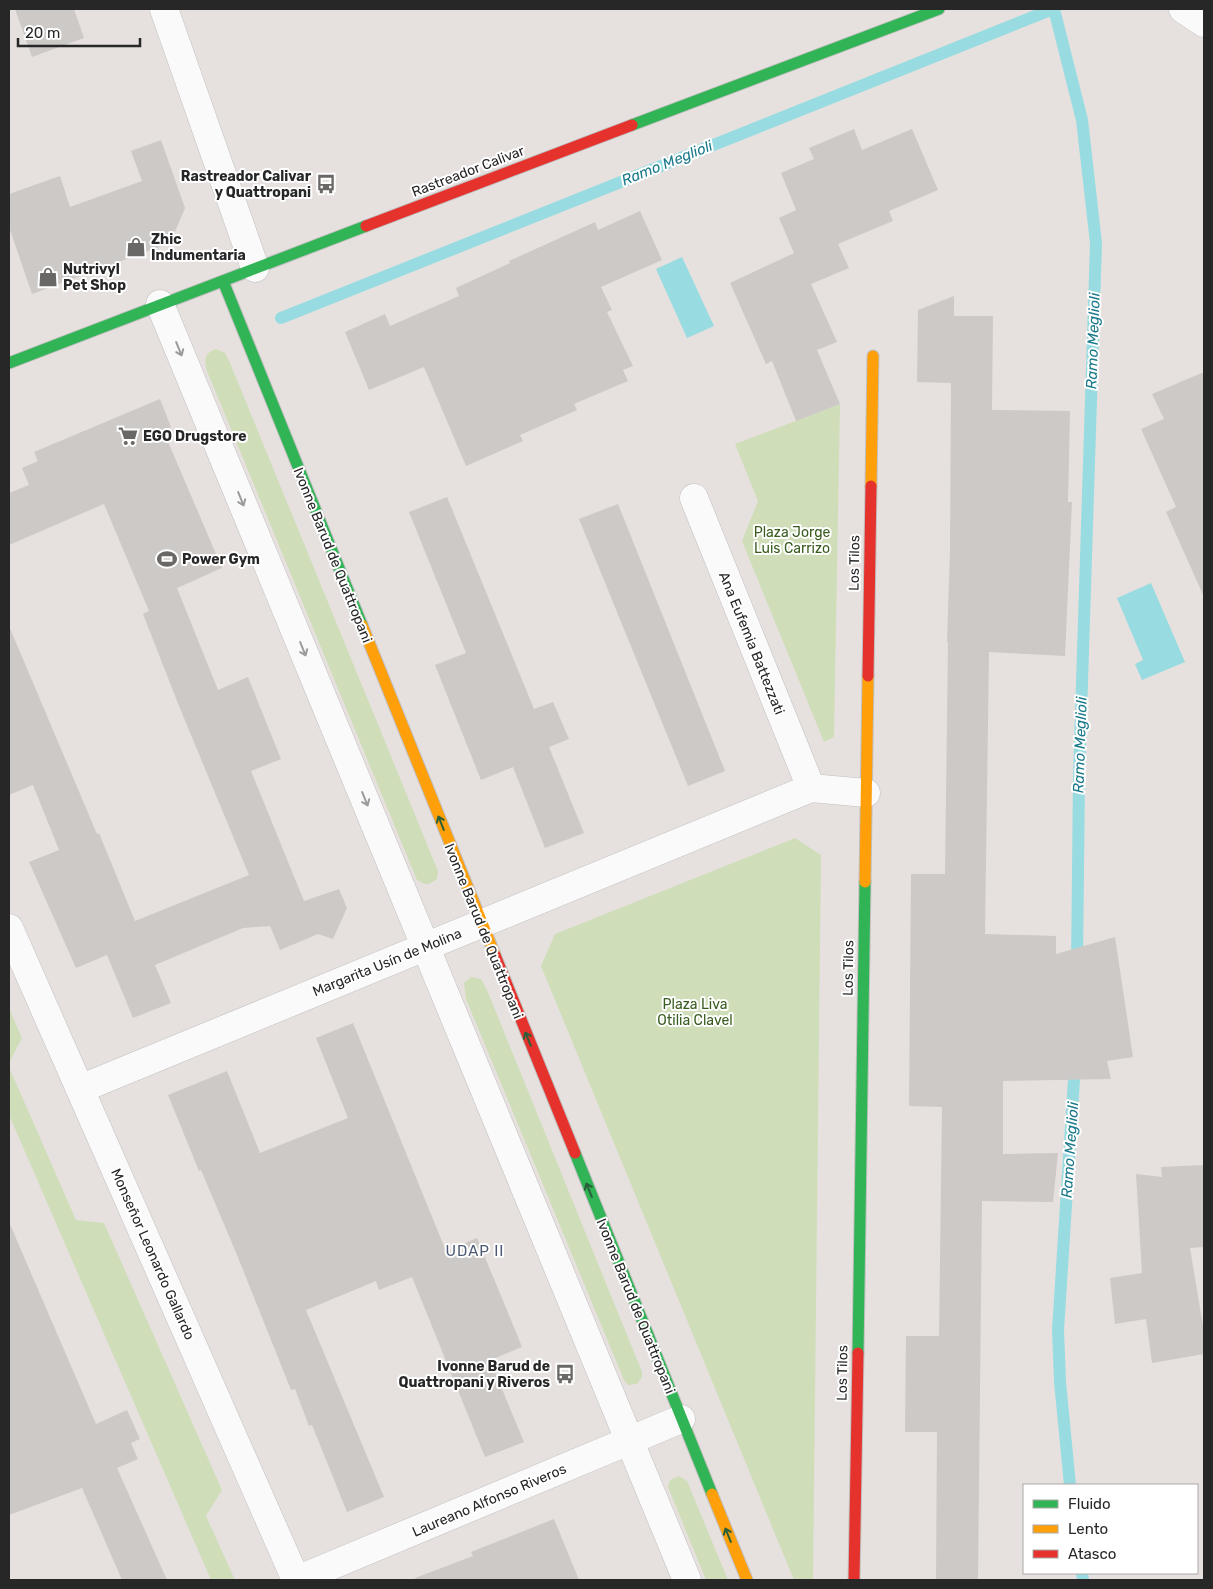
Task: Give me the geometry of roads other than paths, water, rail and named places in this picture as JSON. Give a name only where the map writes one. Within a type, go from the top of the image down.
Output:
[{"type":"street","points":[[164,9],[255,268]]},
{"type":"street","name":"Rastreador Calivar","points":[[9,363],[939,9]]},
{"type":"street","points":[[1183,9],[1204,23]]},
{"type":"street","name":"Ivonne Barud de Quattropani","points":[[223,280],[747,1580]]},
{"type":"street","points":[[160,304],[687,1580]]},
{"type":"street","name":"Los Tilos","points":[[854,1580],[873,356]]},
{"type":"street","name":"Ana Eufemia Battezzati","points":[[694,498],[811,788]]},
{"type":"street","name":"Margarita Usín de Molina","points":[[80,1089],[811,788],[866,793]]},
{"type":"street","name":"Monseñor Leonardo Gallardo","points":[[9,928],[297,1580]]},
{"type":"street","name":"Laureano Alfonso Riveros","points":[[297,1580],[681,1419]]},
{"type":"water","points":[[682,257],[714,326],[687,338],[656,269]]},
{"type":"water","points":[[1151,583],[1185,662],[1142,680],[1135,664],[1143,660],[1117,598]]},
{"type":"waterway","name":"Ramo Meglioli","points":[[281,318],[1053,9]]},
{"type":"waterway","name":"Ramo Meglioli","points":[[1054,9],[1082,120],[1096,243],[1079,777],[1077,964]]},
{"type":"waterway","name":"Ramo Meglioli","points":[[1070,1484],[1060,1382],[1058,1330],[1075,1064]]},
{"type":"waterway","name":"Ramo Meglioli","points":[[1082,1574],[1083,1580]]},
{"type":"place","name":"Rastreador Calivar y Quattropani","points":[[326,184]]},
{"type":"place","name":"Zhic Indumentaria","points":[[136,247]]},
{"type":"place","name":"Nutrivyl Pet Shop","points":[[48,277]]},
{"type":"place","name":"EGO Drugstore","points":[[128,436]]},
{"type":"place","name":"Power Gym","points":[[167,559]]},
{"type":"place","name":"Ivonne Barud de Quattropani y Riveros","points":[[565,1374]]},
{"type":"district","name":"UDAP II","points":[[475,1251]]},
{"type":"park label","name":"Plaza Jorge Luis Carrizo","points":[[792,540]]},
{"type":"park label","name":"Plaza Liva Otilia Clavel","points":[[695,1012]]}]
